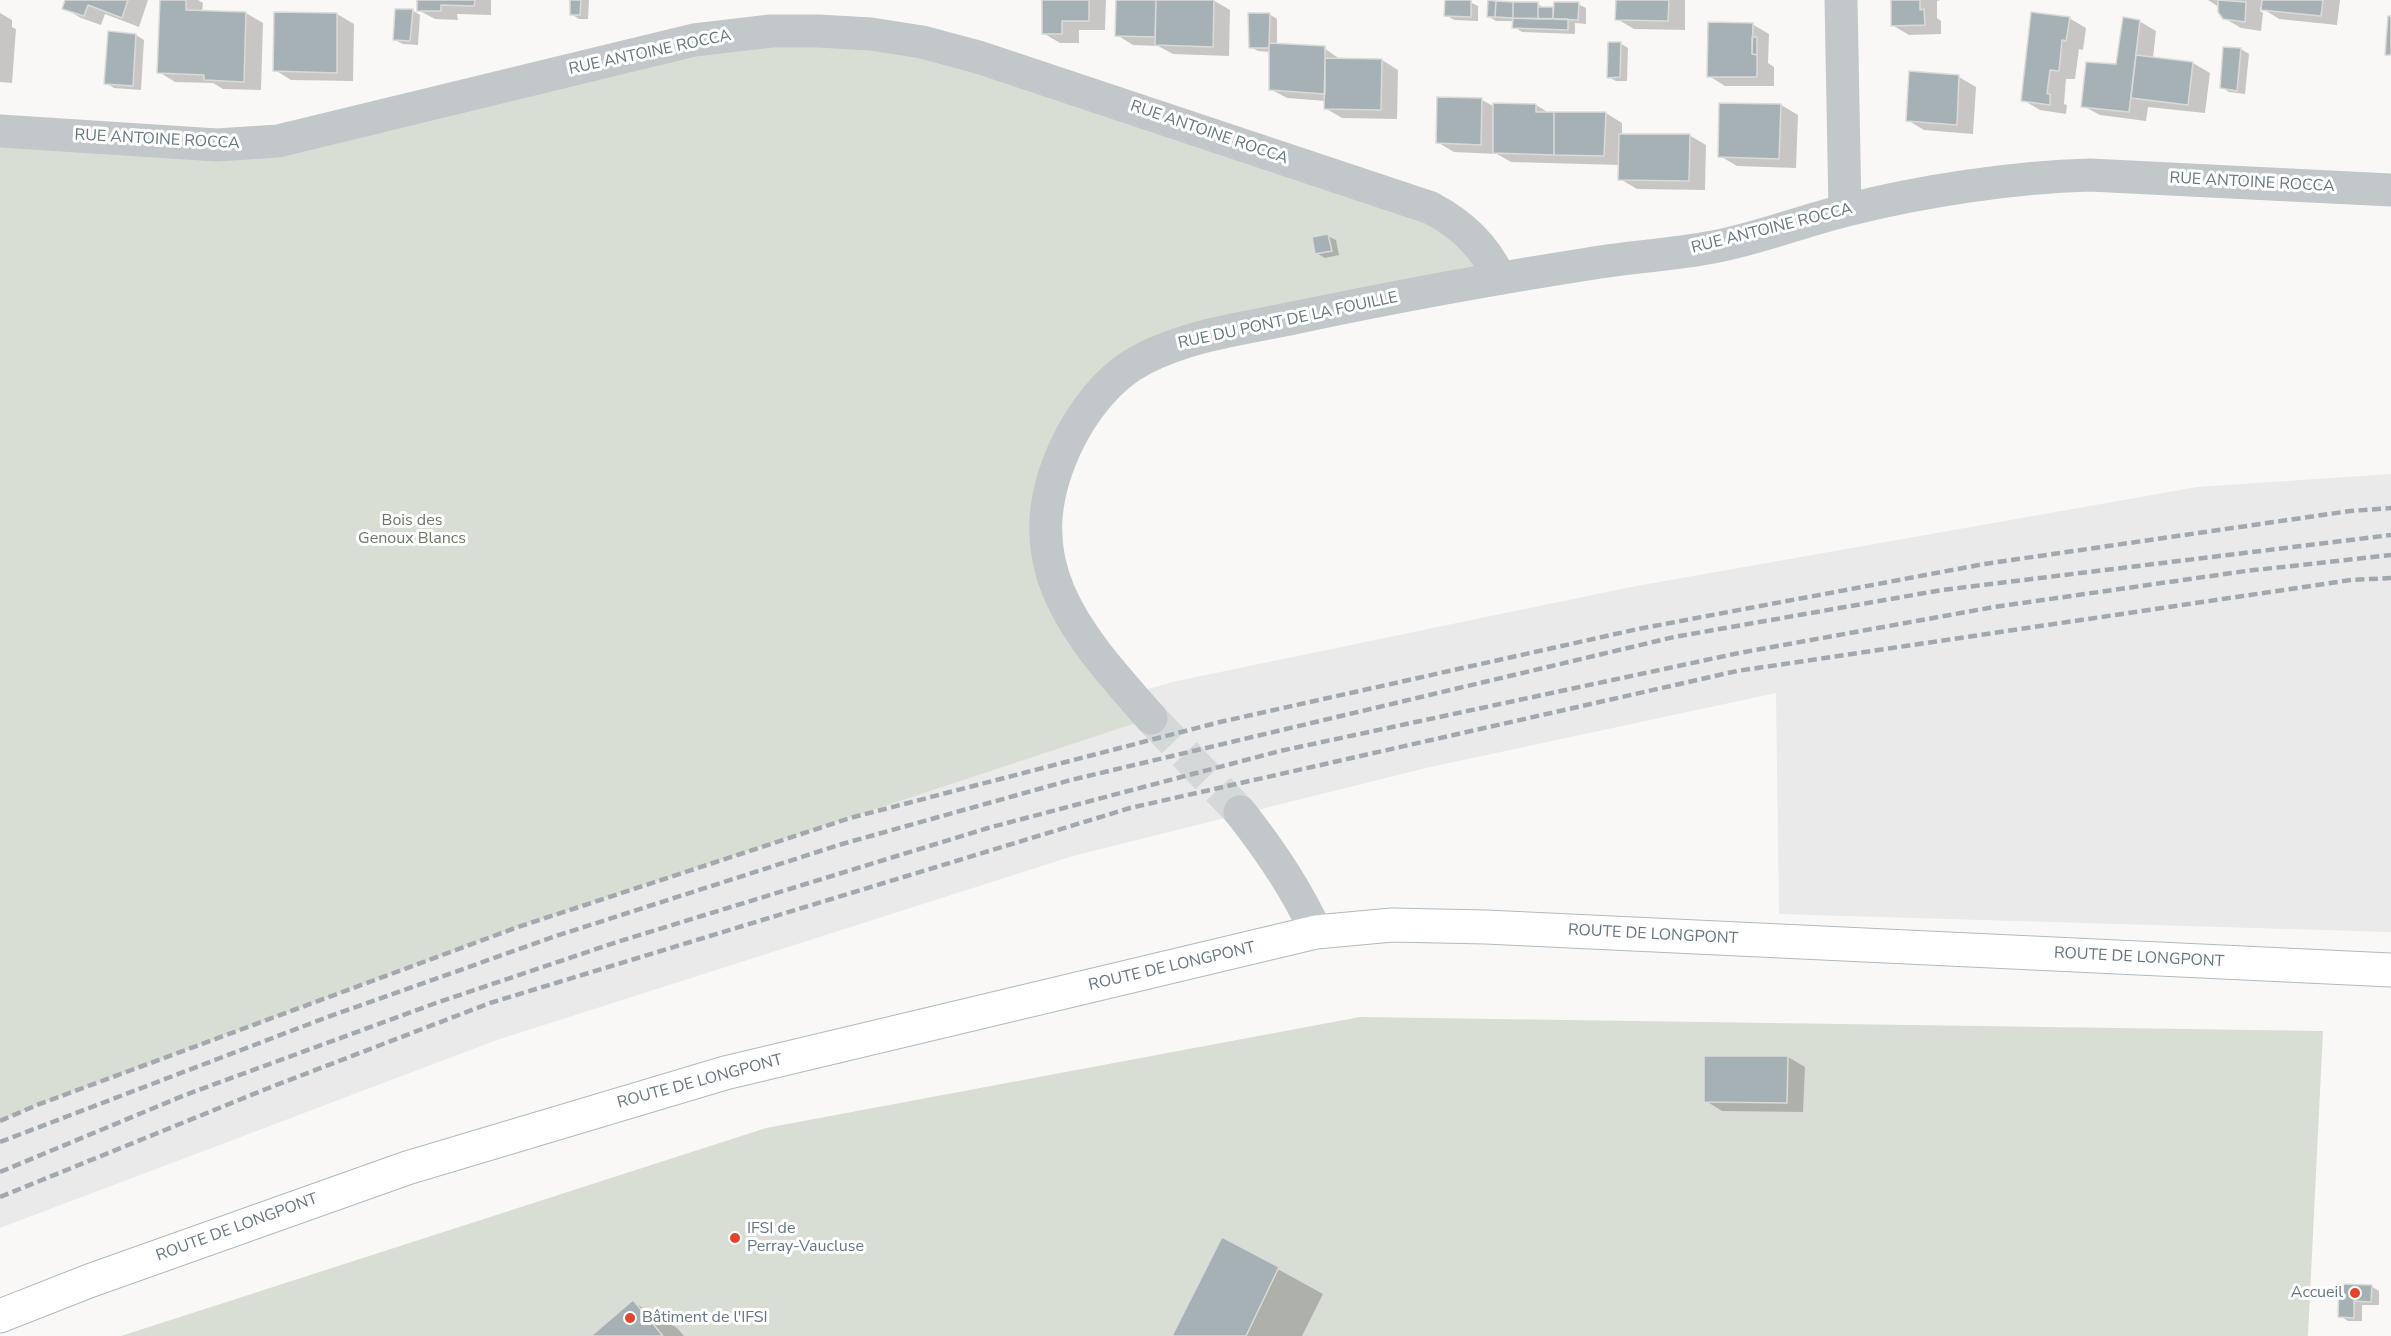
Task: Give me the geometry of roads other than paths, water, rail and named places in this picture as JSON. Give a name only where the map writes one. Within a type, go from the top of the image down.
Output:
[{"type":"main road","name":"ROUTE DE LONGPONT","points":[[0,1316],[89,1281],[407,1168],[714,1076],[1316,932],[1392,925],[1486,927],[2391,970]]},
{"type":"street","points":[[1840,0],[1845,210]]},
{"type":"street","name":"RUE ANTOINE ROCCA","points":[[0,131],[217,145],[268,142],[694,40],[771,31],[871,34],[922,42],[1042,77],[1431,208],[1449,218],[1474,238],[1490,257],[1500,278],[1713,247],[1845,210],[1893,200],[2049,176],[2090,175],[2391,190]]},
{"type":"street","name":"RUE DU PONT DE LA FOUILLE","points":[[1151,718],[1086,641],[1068,614],[1054,583],[1047,555],[1045,531],[1049,492],[1059,462],[1073,432],[1088,408],[1111,382],[1139,361],[1170,346],[1310,315],[1500,278]]},
{"type":"street","points":[[1240,812],[1276,859],[1303,903],[1316,932]]},
{"type":"tunnel","points":[[1151,718],[1240,812]]},
{"type":"railway","points":[[0,1121],[37,1105],[518,927],[850,818],[1220,722],[1638,629],[1984,564],[2350,511],[2391,508]]},
{"type":"railway","points":[[0,1142],[325,1018],[556,936],[842,844],[1071,780],[1674,637],[1942,590],[2391,535]]},
{"type":"railway","points":[[0,1172],[185,1095],[436,1003],[617,942],[988,828],[1280,751],[1739,653],[1994,607],[2246,571],[2391,555]]},
{"type":"railway","points":[[0,1197],[266,1089],[490,1003],[1130,808],[1737,671],[2351,580],[2391,578]]},
{"type":"place","name":"IFSI de Perray-Vaucluse","points":[[735,1238]]},
{"type":"place","name":"Accueil","points":[[2355,1293]]},
{"type":"place","name":"Bâtiment de l'IFSI","points":[[630,1318]]},
{"type":"park label","name":"Bois des Genoux Blancs","points":[[412,530]]}]
